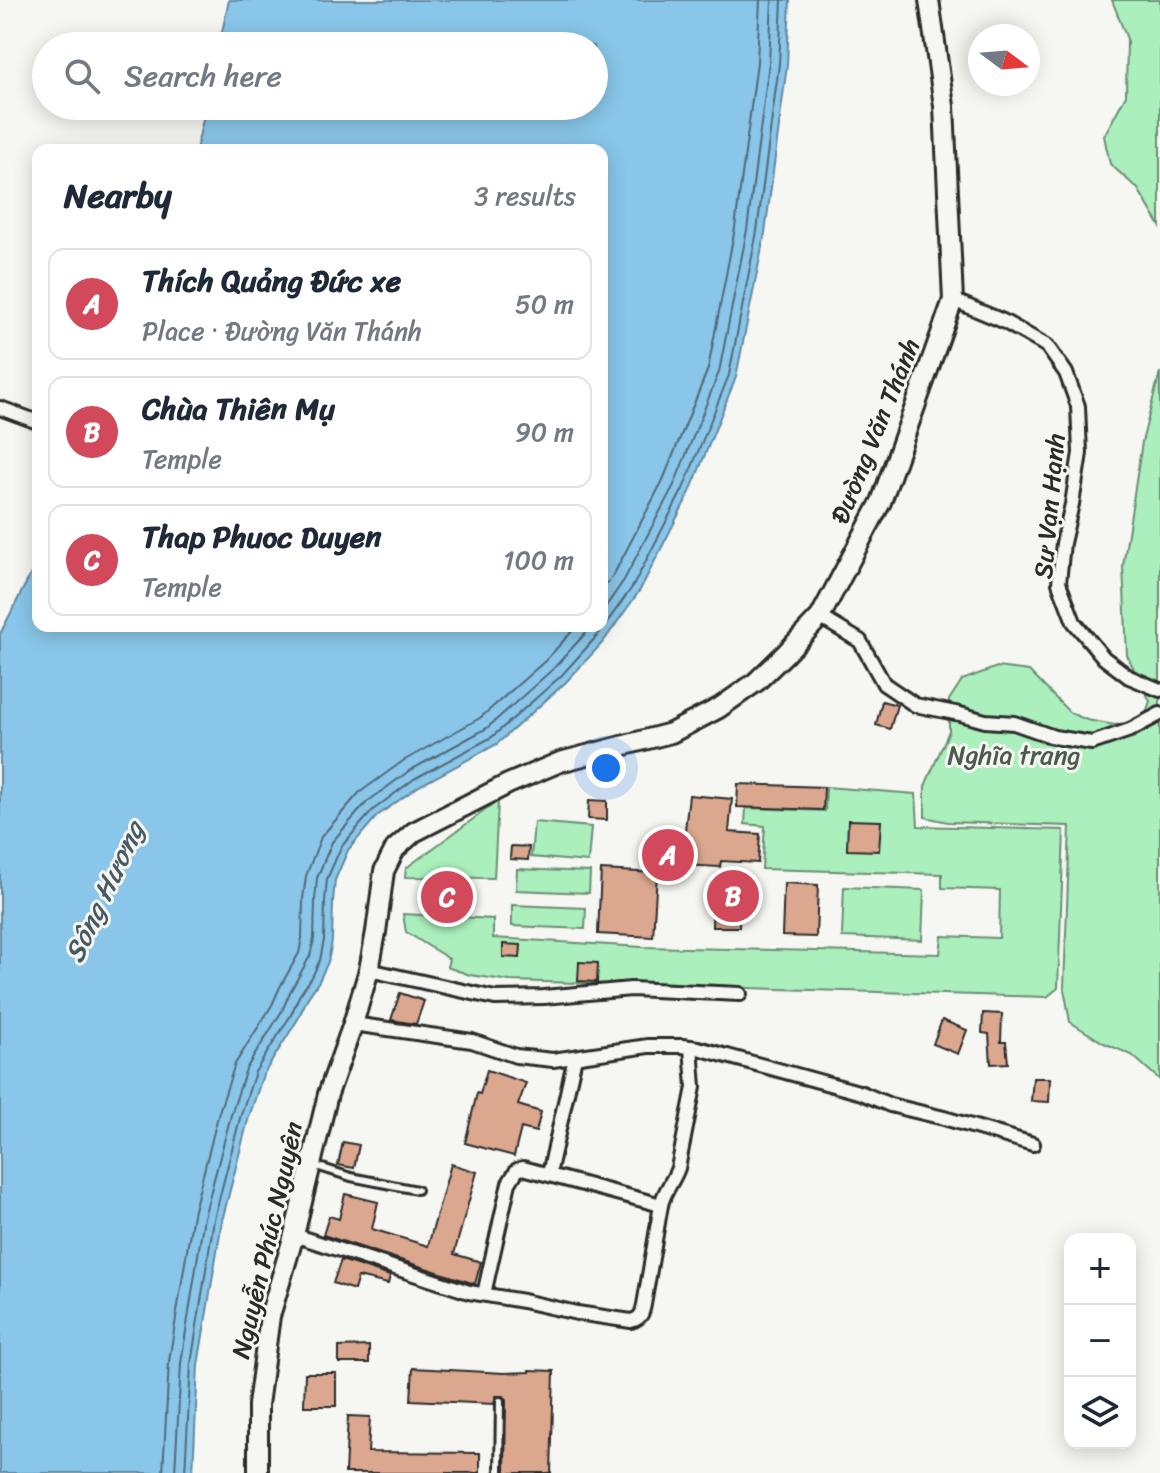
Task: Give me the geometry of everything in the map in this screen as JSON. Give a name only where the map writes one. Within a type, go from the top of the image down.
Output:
[{"type":"main road","name":"Đường Văn Thánh","points":[[369,970],[384,871],[395,849],[414,832],[508,784],[560,762],[671,733],[719,708],[756,682],[820,617],[881,502],[953,300],[944,106],[929,0]]},
{"type":"main road","name":"Nguyễn Phúc Nguyên","points":[[258,1473],[258,1405],[270,1316],[294,1235],[328,1094],[369,970]]},
{"type":"street","name":"Sư Vạn Hạnh","points":[[953,300],[1003,321],[1047,346],[1066,373],[1078,406],[1080,453],[1063,543],[1059,583],[1074,622],[1104,658],[1129,677],[1160,690]]},
{"type":"street","points":[[0,408],[32,420]]},
{"type":"street","points":[[820,617],[860,641],[884,684],[915,705],[985,721],[1014,723],[1054,737],[1092,743],[1130,730],[1160,714]]},
{"type":"street","points":[[369,970],[495,998],[631,989],[740,994]]},
{"type":"street","points":[[353,1024],[472,1041],[516,1056],[553,1060],[648,1046],[691,1047],[787,1071],[862,1093],[890,1105],[1033,1144]]},
{"type":"street","points":[[294,1235],[484,1294],[577,1313],[631,1321],[638,1319],[642,1314],[663,1195],[674,1181],[678,1168],[694,1087],[691,1047]]},
{"type":"street","points":[[549,1174],[575,1057]]},
{"type":"street","points":[[484,1294],[509,1183],[517,1170],[523,1168],[549,1174],[661,1205]]},
{"type":"lane","points":[[310,1164],[351,1177],[417,1190]]},
{"type":"lane","points":[[499,1473],[500,1401]]},
{"type":"green space","points":[[1112,0],[1160,0],[1160,226],[1138,189],[1110,164],[1104,136],[1126,95],[1127,39]]},
{"type":"green space","name":"Nghĩa trang","points":[[1160,372],[1160,1080],[1132,1055],[1104,1043],[1070,1022],[1064,988],[1070,826],[948,822],[925,817],[925,786],[949,731],[949,700],[962,680],[997,667],[1029,671],[1070,713],[1087,720],[1115,725],[1144,719],[1150,701],[1127,655],[1123,566],[1142,442]]},
{"type":"green space","points":[[826,787],[916,794],[918,826],[1064,830],[1058,988],[1047,997],[510,981],[470,975],[447,967],[449,959],[406,932],[403,914],[493,919],[493,938],[642,947],[940,954],[942,936],[999,938],[1000,890],[942,888],[942,874],[762,869],[765,826],[745,824],[746,808],[825,811]]},
{"type":"green space","points":[[498,801],[494,878],[405,877],[406,868]]},
{"type":"green space","points":[[534,822],[591,827],[588,862],[531,857]]},
{"type":"green space","points":[[517,869],[590,872],[589,893],[516,890]]},
{"type":"green space","points":[[844,887],[924,890],[922,940],[842,937]]},
{"type":"green space","points":[[512,905],[586,908],[585,929],[512,926]]},
{"type":"water","name":"Sông Hương","points":[[229,0],[790,0],[787,65],[765,233],[736,377],[690,492],[640,590],[603,642],[566,682],[497,744],[419,786],[377,816],[348,850],[335,880],[328,962],[298,1019],[263,1075],[222,1221],[198,1365],[193,1473],[0,1473],[0,634],[32,572],[32,632],[608,632],[608,144],[197,144],[203,120],[608,120],[608,32],[222,32]]},
{"type":"building","points":[[882,701],[897,705],[890,729],[876,725]]},
{"type":"building","points":[[738,784],[824,787],[823,810],[737,807]]},
{"type":"building","points":[[689,795],[732,799],[729,832],[760,834],[758,863],[721,861],[720,867],[661,864],[662,838],[671,839],[671,829],[685,830]]},
{"type":"building","points":[[589,800],[607,801],[607,820],[588,819]]},
{"type":"building","points":[[848,820],[881,821],[879,851],[847,850]]},
{"type":"building","points":[[511,846],[529,847],[528,860],[510,859]]},
{"type":"building","points":[[601,870],[657,873],[653,937],[598,934]]},
{"type":"building","points":[[784,883],[818,885],[816,937],[782,936]]},
{"type":"building","points":[[447,885],[458,892],[459,897],[452,908],[447,909],[436,902],[435,897],[442,886]]},
{"type":"building","points":[[713,895],[740,895],[739,927],[712,927]]},
{"type":"building","points":[[503,944],[521,945],[520,958],[503,957]]},
{"type":"building","points":[[579,962],[598,963],[597,982],[578,981]]},
{"type":"building","points":[[400,993],[424,1001],[416,1024],[391,1020]]},
{"type":"building","points":[[983,1013],[1002,1014],[1001,1042],[1006,1042],[1008,1063],[991,1064],[989,1034],[982,1033]]},
{"type":"building","points":[[942,1020],[967,1030],[958,1054],[933,1044]]},
{"type":"building","points":[[487,1070],[526,1083],[518,1105],[541,1112],[536,1132],[521,1128],[514,1156],[465,1143],[477,1093],[480,1094]]},
{"type":"building","points":[[1033,1078],[1050,1078],[1049,1102],[1031,1101]]},
{"type":"building","points":[[343,1142],[359,1145],[354,1168],[338,1165]]},
{"type":"building","points":[[451,1164],[477,1172],[454,1254],[481,1262],[475,1284],[323,1235],[329,1216],[339,1219],[345,1194],[378,1202],[372,1229],[428,1246]]},
{"type":"building","points":[[341,1260],[390,1276],[388,1284],[358,1277],[354,1290],[333,1283]]},
{"type":"building","points":[[369,1346],[369,1363],[339,1363],[339,1347]]},
{"type":"building","points":[[413,1368],[504,1373],[554,1371],[551,1473],[505,1473],[504,1396],[496,1396],[494,1404],[411,1400]]},
{"type":"building","points":[[305,1373],[336,1373],[336,1406],[304,1406]]},
{"type":"building","points":[[348,1416],[370,1417],[368,1452],[480,1453],[480,1473],[345,1473]]},
{"type":"place","name":"Thích Quảng Đức xe","points":[[668,855]]},
{"type":"place","name":"Chùa Thiên Mụ","points":[[733,896]]},
{"type":"place","name":"Thap Phuoc Duyen","points":[[447,897]]}]
